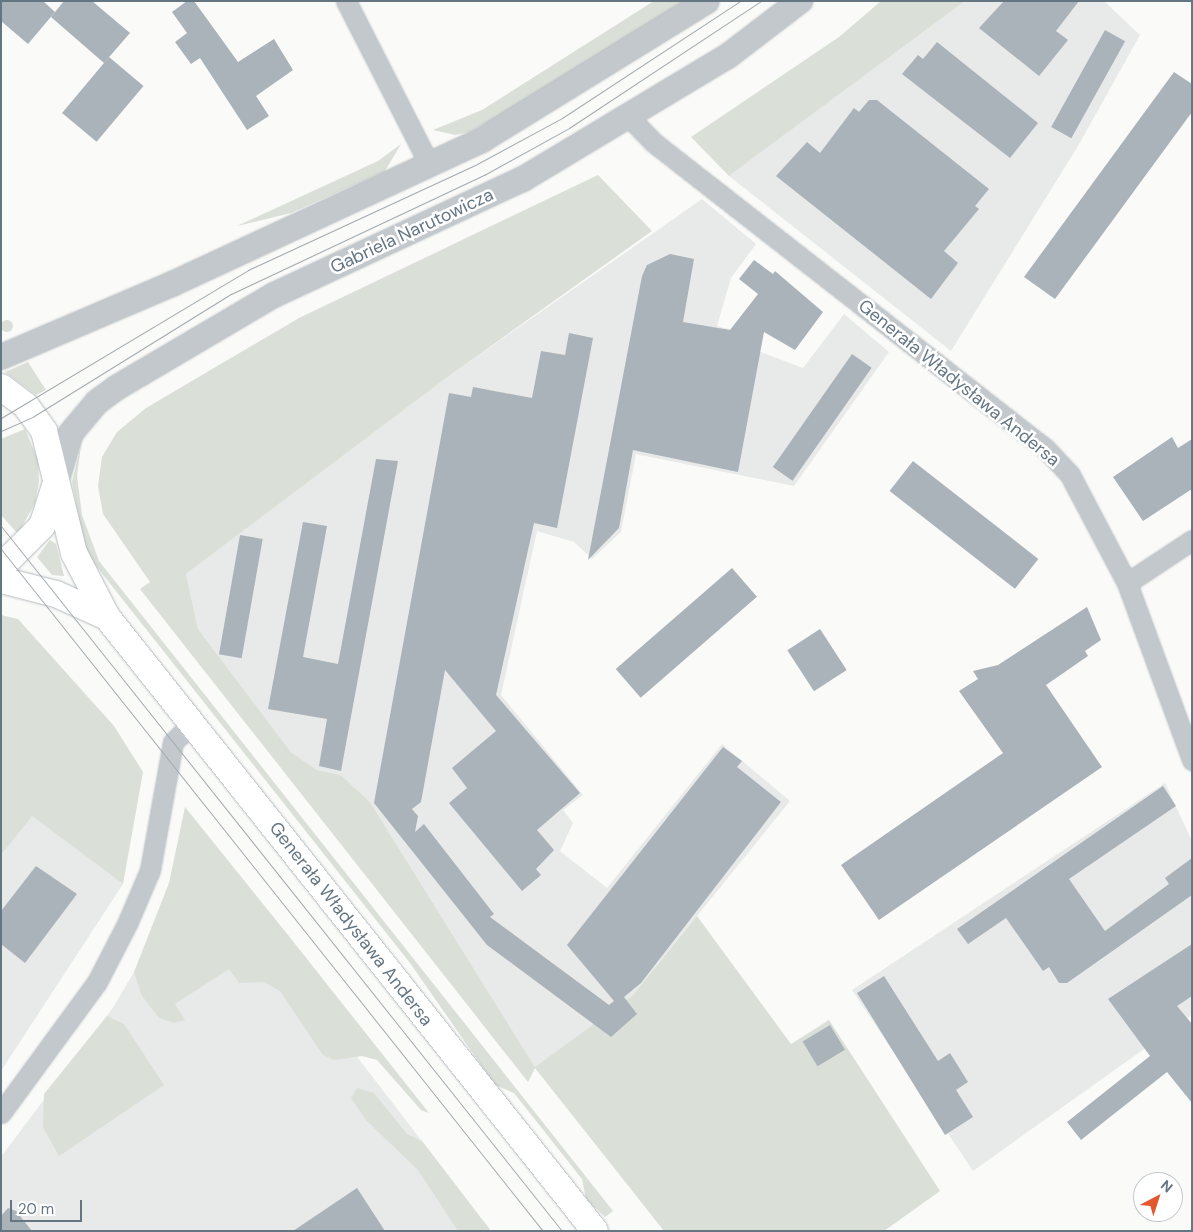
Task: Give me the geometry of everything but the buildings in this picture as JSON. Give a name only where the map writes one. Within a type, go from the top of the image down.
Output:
[{"type":"main road","name":"Generała Władysława Andersa","points":[[1,387],[26,406],[44,431],[74,553],[107,617],[194,722],[595,1231]]},
{"type":"main road","points":[[1,567],[42,526],[56,483]]},
{"type":"main road","name":"Generała Władysława Andersa","points":[[1,580],[56,594],[107,617]]},
{"type":"street","points":[[346,1],[429,164]]},
{"type":"street","points":[[1,357],[482,140],[707,1]]},
{"type":"street","name":"Gabriela Narutowicza","points":[[56,483],[71,433],[96,402],[116,388],[274,295],[523,179],[630,117],[728,56],[800,1]]},
{"type":"street","name":"Generała Władysława Andersa","points":[[630,117],[661,148],[1045,448],[1070,474],[1127,583],[1192,760]]},
{"type":"street","points":[[1127,583],[1192,540]]},
{"type":"street","points":[[1,1113],[96,982],[127,924],[150,870],[173,742],[194,722]]},
{"type":"shaded area","points":[[654,1],[683,1],[565,79],[469,132],[455,135],[433,130],[482,110]]},
{"type":"shaded area","points":[[881,1],[965,1],[729,176],[691,137],[839,37]]},
{"type":"shaded area","points":[[965,1],[1104,1],[1140,35],[1078,146],[951,351],[729,176]]},
{"type":"shaded area","points":[[401,144],[385,171],[291,213],[237,226],[378,161]]},
{"type":"shaded area","points":[[598,175],[652,231],[449,376],[186,574],[198,629],[291,752],[317,770],[341,775],[370,802],[535,1067],[633,995],[697,916],[791,1044],[829,1020],[940,1191],[884,1231],[664,1231],[535,1068],[528,1082],[140,589],[150,582],[103,514],[98,486],[102,457],[117,432],[146,408],[299,318]]},
{"type":"shaded area","points":[[702,199],[756,244],[731,278],[717,326],[741,332],[740,344],[803,368],[844,314],[889,352],[794,486],[636,454],[621,532],[592,559],[574,542],[537,531],[501,695],[583,795],[563,810],[573,823],[560,851],[607,888],[722,744],[790,801],[633,995],[535,1067],[370,802],[341,775],[317,770],[291,752],[198,629],[186,574],[449,376]]},
{"type":"shaded area","points":[[7,320],[13,326],[7,332],[1,326]]},
{"type":"shaded area","points":[[28,362],[46,390],[36,395],[5,372]]},
{"type":"shaded area","points":[[25,429],[38,460],[39,482],[35,503],[18,534],[1,515],[1,439]]},
{"type":"shaded area","points":[[81,445],[77,476],[82,515],[99,561],[613,1211],[605,1217],[586,1199],[582,1179],[514,1093],[495,1085],[410,963],[93,562],[84,543],[72,482]]},
{"type":"shaded area","points":[[50,540],[56,544],[64,576],[52,575],[37,557]]},
{"type":"shaded area","points":[[1,615],[18,619],[114,726],[143,772],[123,884],[32,816],[1,855]]},
{"type":"shaded area","points":[[1165,783],[1192,841],[1192,1015],[973,1171],[852,990]]},
{"type":"shaded area","points":[[185,807],[429,1113],[421,1110],[377,1060],[362,1056],[334,1060],[323,1055],[280,991],[264,982],[239,983],[229,969],[175,1004],[185,1020],[174,1023],[159,1018],[142,996],[134,972],[169,883]]},
{"type":"shaded area","points":[[31,815],[123,884],[1,1071],[1,855]]},
{"type":"shaded area","points":[[197,839],[348,1045],[491,1231],[1,1231],[1,1157],[112,1009],[168,915]]},
{"type":"shaded area","points":[[107,1016],[124,1024],[164,1085],[59,1156],[43,1127],[44,1094]]},
{"type":"shaded area","points":[[357,1088],[374,1093],[407,1134],[422,1141],[491,1231],[458,1231],[418,1170],[366,1120],[351,1098]]},
{"type":"tram line","points":[[1,418],[248,270],[477,164],[562,118],[740,1]]},
{"type":"tram line","points":[[1,431],[34,416],[231,294],[484,175],[569,128],[761,1]]},
{"type":"tram line","points":[[1,526],[562,1231]]},
{"type":"tram line","points":[[1,549],[543,1231]]}]
